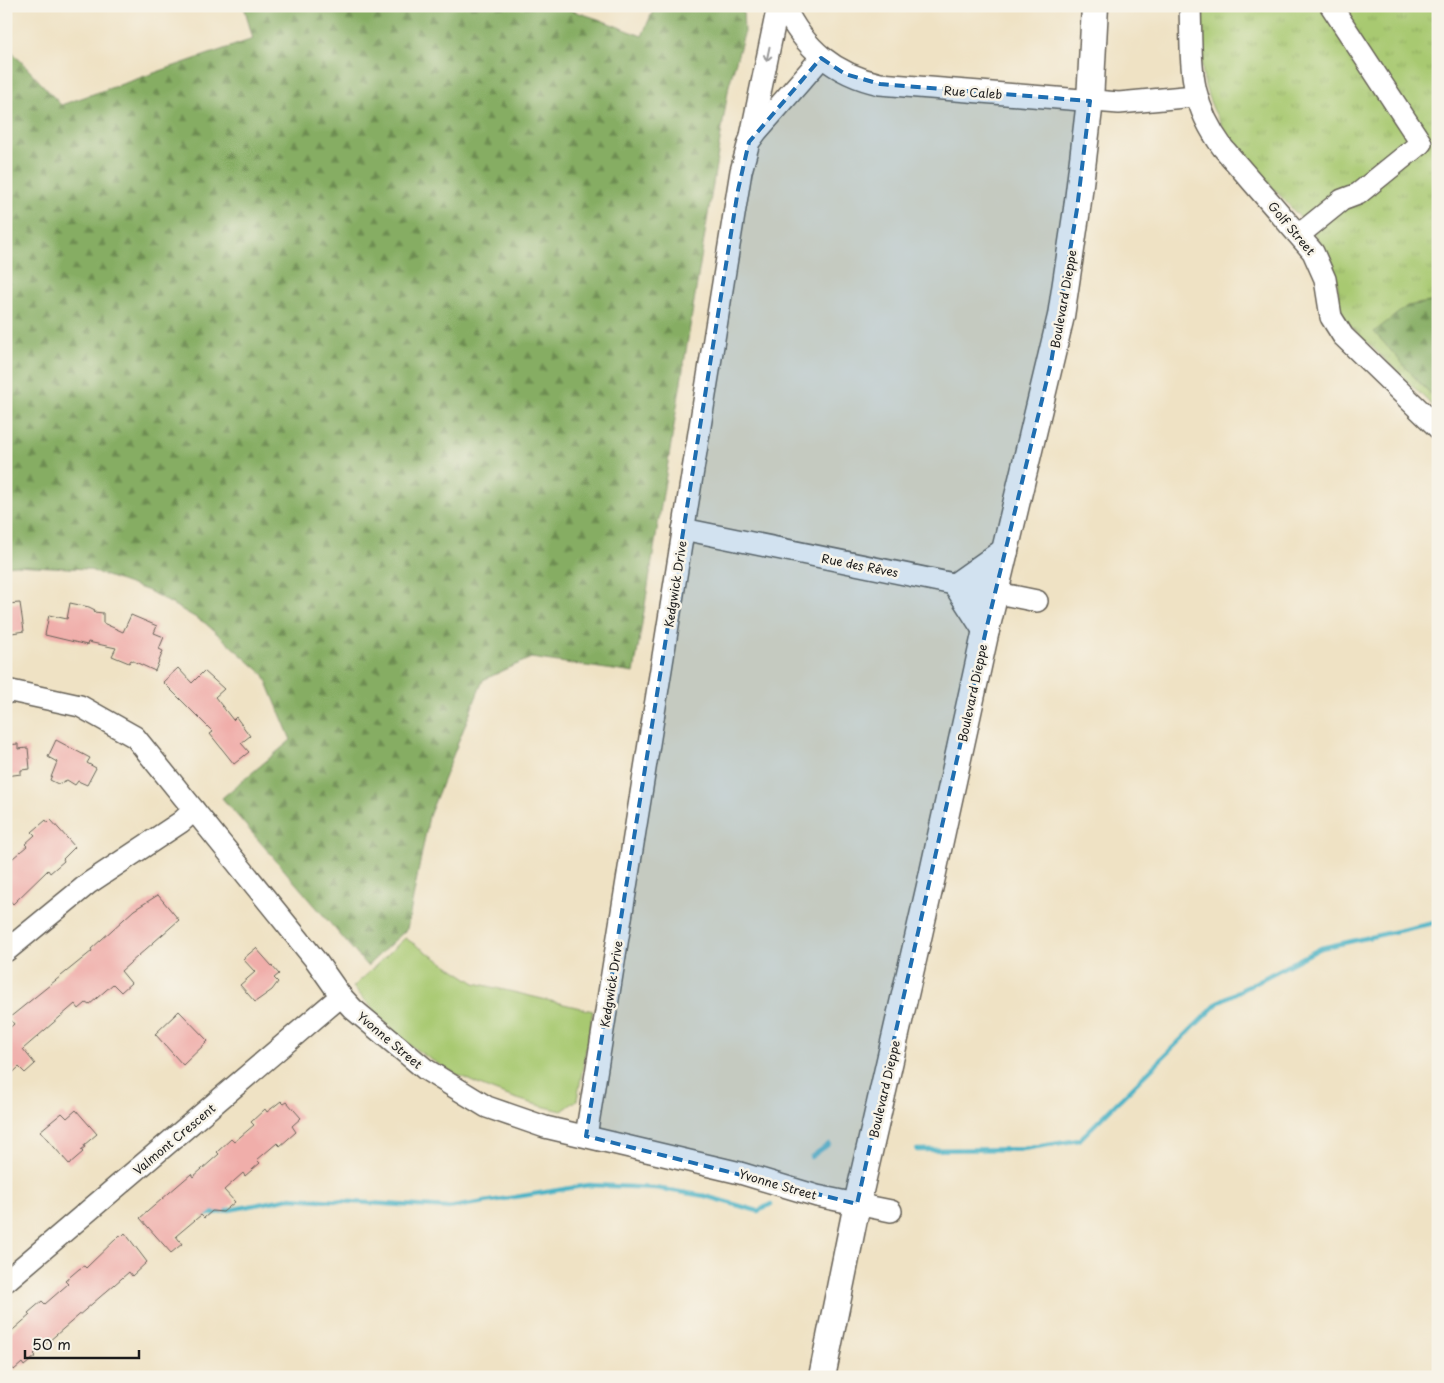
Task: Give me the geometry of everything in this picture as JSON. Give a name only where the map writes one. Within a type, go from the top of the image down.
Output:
[{"type":"main road","name":"Boulevard Dieppe","points":[[822,1377],[857,1204],[986,630],[1061,316],[1078,209],[1090,101],[1096,6]]},
{"type":"main road","points":[[986,630],[957,585],[1005,552]]},
{"type":"street","points":[[749,142],[778,6]]},
{"type":"street","name":"Rue Caleb","points":[[784,6],[802,37],[821,58],[845,74],[880,84],[1129,103],[1196,96]]},
{"type":"street","name":"Golf Street","points":[[1190,6],[1192,67],[1196,96],[1206,123],[1223,148],[1300,234],[1322,267],[1331,317],[1338,330],[1358,352],[1438,428]]},
{"type":"street","points":[[1300,234],[1342,200],[1358,194],[1421,143],[1332,6]]},
{"type":"street","name":"Kedgwick Drive","points":[[586,1136],[739,180],[749,142],[773,110],[821,58]]},
{"type":"street","name":"Rue des Rêves","points":[[683,529],[1037,601]]},
{"type":"street","name":"Yvonne Street","points":[[6,693],[11,691],[80,706],[135,737],[317,962],[341,996],[425,1069],[487,1107],[545,1127],[891,1211]]},
{"type":"street","points":[[6,951],[89,883],[181,822],[194,810]]},
{"type":"street","name":"Valmont Crescent","points":[[6,1281],[341,996]]},
{"type":"highlighted area","points":[[821,58],[845,74],[880,84],[1090,101],[1077,209],[1051,363],[986,630],[857,1204],[586,1136],[738,190],[749,142]]},
{"type":"green space","points":[[244,6],[558,6],[642,36],[655,6],[743,6],[744,34],[729,85],[634,673],[531,658],[483,680],[429,816],[407,929],[367,966],[222,798],[291,740],[264,675],[205,623],[149,591],[87,569],[6,566],[6,45],[61,105],[253,39]]},
{"type":"green space","points":[[1202,6],[1438,6],[1438,301],[1416,304],[1385,326],[1406,366],[1438,400],[1438,411],[1345,321],[1340,305],[1335,271],[1329,255],[1297,214],[1242,153],[1226,132],[1213,110],[1203,77],[1201,57]]},
{"type":"green space","points":[[1438,301],[1438,400],[1374,332],[1407,306]]},
{"type":"green space","points":[[405,938],[475,983],[593,1011],[577,1100],[562,1111],[498,1092],[477,1084],[437,1063],[400,1037],[353,987]]},
{"type":"building","points":[[20,603],[24,631],[6,634],[6,604]]},
{"type":"building","points":[[70,603],[89,607],[95,610],[94,612],[103,613],[103,623],[123,632],[131,615],[157,626],[154,633],[164,637],[159,649],[163,651],[155,671],[131,660],[129,663],[112,656],[116,648],[88,642],[87,645],[45,635],[49,615],[67,619]]},
{"type":"building","points":[[178,668],[192,683],[204,671],[224,689],[215,697],[233,720],[236,717],[250,736],[241,743],[249,752],[234,764],[210,734],[213,732],[163,682]]},
{"type":"building","points":[[56,740],[90,758],[87,763],[96,768],[87,785],[78,781],[75,785],[67,780],[58,784],[50,780],[57,762],[48,757]]},
{"type":"building","points":[[18,744],[18,749],[28,748],[30,769],[21,770],[21,774],[6,776],[6,745]]},
{"type":"building","points":[[46,820],[48,823],[51,820],[75,847],[63,859],[64,861],[50,873],[48,870],[13,904],[6,896],[6,864],[27,846],[25,844],[35,835],[32,832]]},
{"type":"building","points":[[158,895],[179,920],[121,971],[131,983],[121,992],[113,984],[89,1005],[86,1003],[79,1009],[75,1004],[23,1049],[35,1064],[25,1073],[19,1067],[6,1079],[6,1031],[14,1024],[9,1018],[92,951],[91,949],[134,910]]},
{"type":"building","points":[[256,948],[279,974],[274,978],[278,982],[272,990],[255,1002],[240,985],[255,972],[243,959]]},
{"type":"building","points":[[179,1011],[208,1041],[183,1065],[155,1034]]},
{"type":"building","points":[[281,1101],[284,1104],[287,1102],[301,1118],[292,1126],[296,1132],[280,1146],[277,1143],[257,1160],[260,1163],[245,1176],[243,1173],[224,1190],[235,1202],[223,1212],[212,1211],[204,1218],[201,1215],[176,1236],[182,1244],[171,1253],[140,1218],[191,1174],[193,1177],[219,1154],[217,1152],[231,1139],[234,1142],[254,1125],[251,1122],[265,1109],[267,1112]]},
{"type":"building","points":[[76,1110],[97,1134],[84,1145],[85,1147],[81,1150],[83,1152],[69,1164],[40,1131],[62,1113],[67,1118]]},
{"type":"building","points":[[125,1233],[147,1262],[132,1276],[129,1272],[34,1354],[36,1356],[24,1366],[22,1363],[14,1370],[6,1360],[6,1336],[30,1315],[28,1313],[42,1301],[45,1304],[68,1284],[65,1281],[79,1269],[84,1266],[86,1268],[120,1235],[121,1237]]},
{"type":"waterway","points":[[917,1150],[1023,1149],[1079,1140],[1220,1001],[1321,948],[1438,922]]},
{"type":"waterway","points":[[811,1157],[829,1144]]},
{"type":"waterway","points":[[204,1215],[290,1198],[448,1208],[589,1185],[655,1188],[705,1196],[758,1211],[771,1204]]}]
